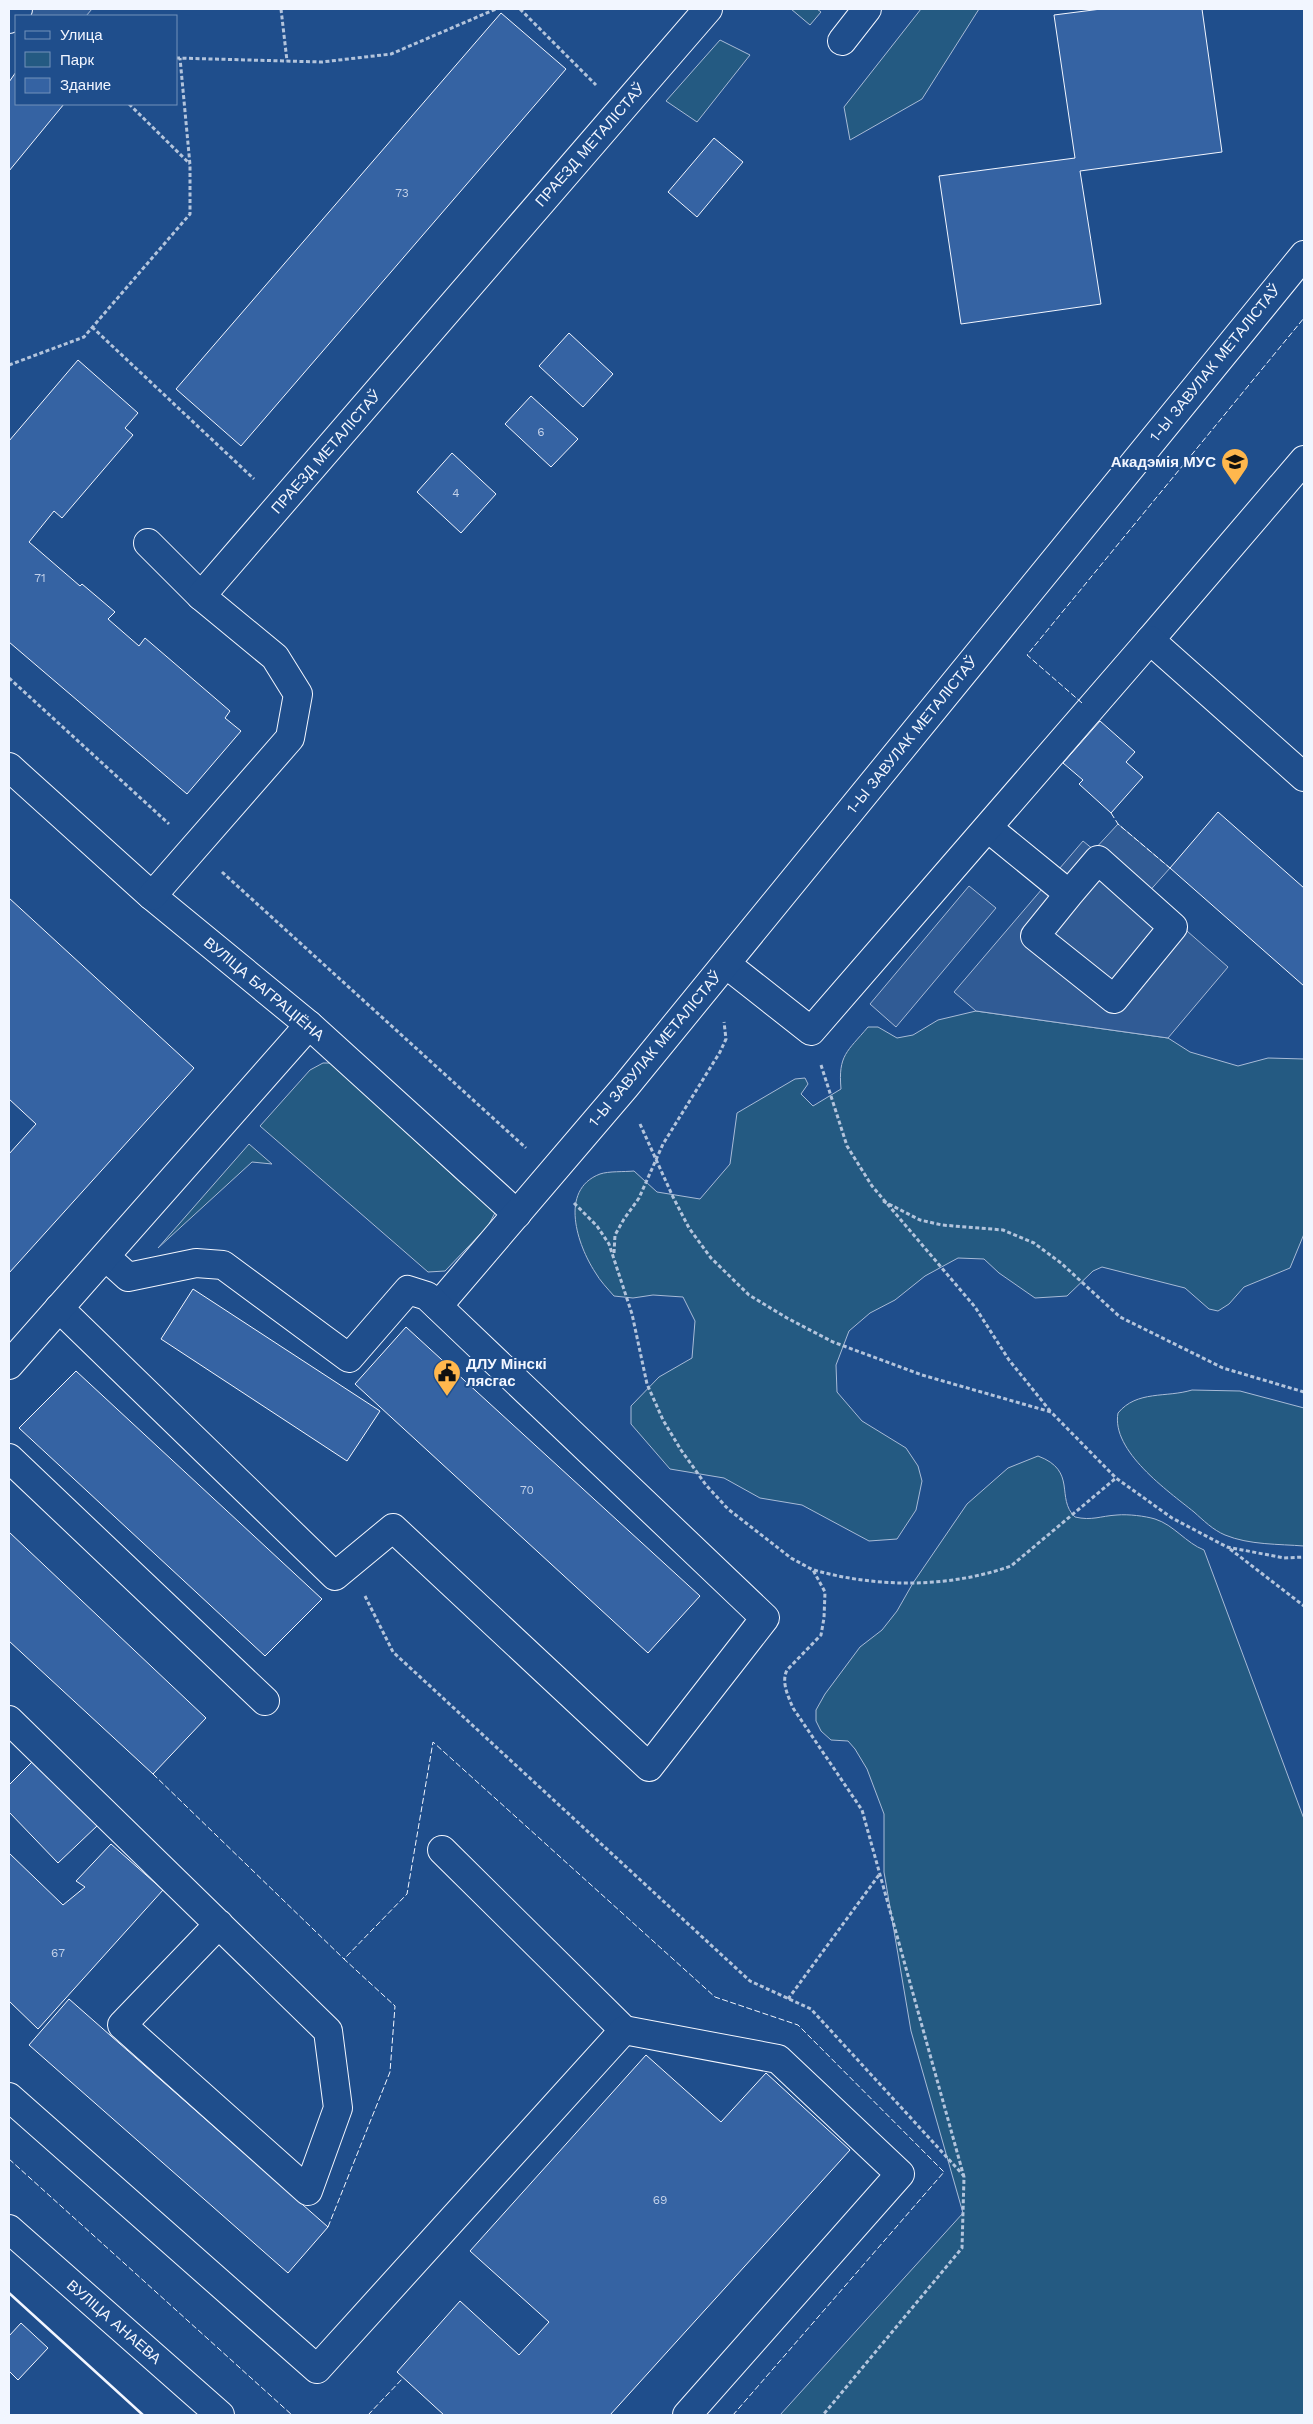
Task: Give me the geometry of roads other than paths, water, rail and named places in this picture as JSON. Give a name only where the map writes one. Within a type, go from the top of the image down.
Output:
[{"type":"street","points":[[9,19],[18,9]]},
{"type":"street","name":"ПРАЕЗД МЕТАЛІСТАЎ","points":[[201,596],[708,9]]},
{"type":"street","points":[[842,41],[867,9]]},
{"type":"street","name":"1-Ы ЗАВУЛАК МЕТАЛІСТАЎ","points":[[438,1306],[518,1214],[726,964],[1304,254]]},
{"type":"street","points":[[726,964],[811,1031],[1304,460]]},
{"type":"street","points":[[148,544],[201,596],[275,658],[298,694],[290,738],[152,896]]},
{"type":"street","points":[[1150,640],[1304,778]]},
{"type":"street","name":"ВУЛІЦА БАГРАЦІЁНА","points":[[9,767],[152,896],[309,1025],[518,1214]]},
{"type":"street","points":[[988,828],[1069,894]]},
{"type":"street","points":[[1098,860],[1173,926],[1114,999],[1035,936],[1069,894],[1098,860]]},
{"type":"street","points":[[9,1365],[309,1025]]},
{"type":"street","points":[[59,1308],[334,1576],[394,1528],[649,1767],[765,1618],[427,1296],[408,1290],[349,1358],[223,1265],[196,1263],[128,1277],[106,1256]]},
{"type":"street","points":[[9,1458],[265,1701]]},
{"type":"street","points":[[9,1720],[219,1924],[328,2031],[338,2108],[308,2191],[122,2025],[219,1924]]},
{"type":"street","points":[[442,1850],[624,2030],[778,2059],[900,2174],[687,2415]]},
{"type":"street","points":[[9,2097],[317,2369],[624,2030]]},
{"type":"street","name":"ВУЛІЦА АНАЕВА","points":[[9,2229],[220,2415]]},
{"type":"place","name":"Акадэмія МУС","points":[[1235,486]]},
{"type":"place","name":"ДЛУ Мінскі лясгас","points":[[447,1397]]}]
